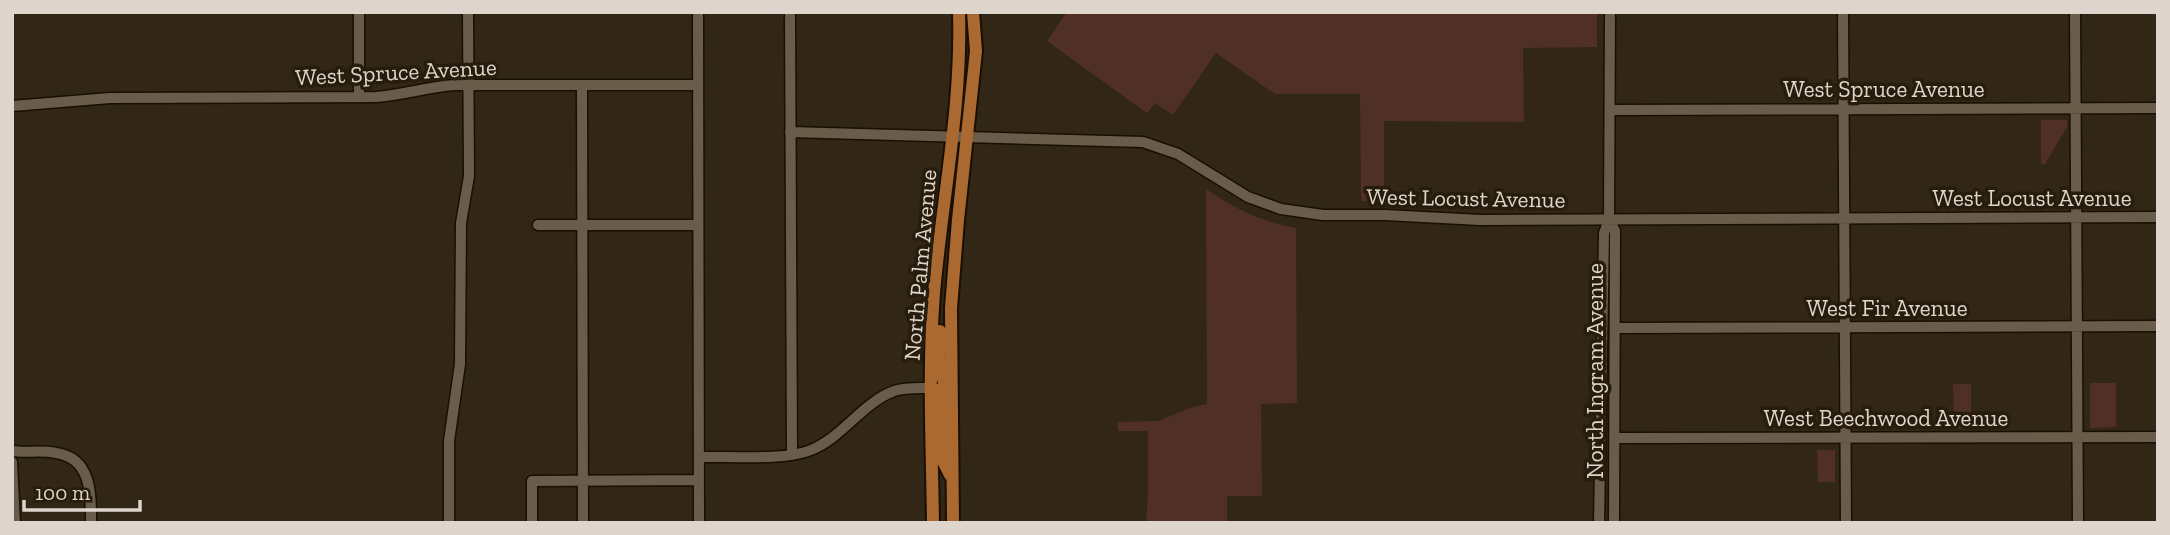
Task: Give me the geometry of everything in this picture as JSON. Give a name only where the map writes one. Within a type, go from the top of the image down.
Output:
[{"type":"main road","name":"North Palm Avenue","points":[[933,523],[931,388],[934,297],[954,136],[960,45],[959,12]]},
{"type":"main road","name":"North Palm Avenue","points":[[953,523],[951,308],[976,51],[973,12]]},
{"type":"main road","points":[[934,297],[940,308],[941,377],[951,391]]},
{"type":"main road","points":[[931,388],[937,390],[942,401],[943,461],[953,482]]},
{"type":"street","points":[[359,12],[359,97]]},
{"type":"street","points":[[449,523],[449,441],[461,360],[461,223],[469,176],[468,12]]},
{"type":"street","points":[[698,12],[699,523]]},
{"type":"street","points":[[790,12],[792,455]]},
{"type":"street","name":"North Ingram Avenue","points":[[1599,523],[1604,233],[1609,220],[1610,12]]},
{"type":"street","points":[[1843,12],[1846,523]]},
{"type":"street","points":[[2075,12],[2078,523]]},
{"type":"street","name":"West Spruce Avenue","points":[[12,106],[110,98],[393,96],[441,86],[468,85],[698,85]]},
{"type":"street","points":[[582,85],[583,523]]},
{"type":"street","name":"West Spruce Avenue","points":[[1610,110],[2158,108]]},
{"type":"street","name":"West Locust Avenue","points":[[790,132],[1143,142],[1178,154],[1251,199],[1303,213],[1480,220],[2158,217]]},
{"type":"street","name":"North Ingram Avenue","points":[[1609,220],[1615,231],[1614,523]]},
{"type":"street","points":[[538,225],[698,225]]},
{"type":"street","name":"West Fir Avenue","points":[[1616,328],[2158,326]]},
{"type":"street","points":[[699,457],[792,455],[808,451],[824,443],[875,402],[892,392],[907,388],[931,388]]},
{"type":"street","points":[[1601,413],[1607,417],[1609,423],[1609,473],[1614,486]]},
{"type":"street","name":"West Beechwood Avenue","points":[[1615,438],[2158,437]]},
{"type":"street","points":[[12,451],[59,453],[77,463],[86,474],[90,486],[91,523]]},
{"type":"street","points":[[12,462],[15,523]]},
{"type":"street","points":[[533,523],[532,481],[699,481]]},
{"type":"shaded area","points":[[1067,12],[1597,12],[1597,47],[1523,48],[1524,122],[1384,121],[1384,201],[1361,201],[1360,94],[1275,94],[1216,53],[1173,115],[1155,103],[1147,113],[1047,41]]},
{"type":"shaded area","points":[[2041,120],[2067,120],[2067,127],[2045,164],[2041,164]]},
{"type":"shaded area","points":[[1206,189],[1249,214],[1296,228],[1297,403],[1261,404],[1262,496],[1227,496],[1227,523],[1146,523],[1148,431],[1118,431],[1118,422],[1158,421],[1207,404]]},
{"type":"shaded area","points":[[2090,383],[2116,383],[2116,427],[2090,428]]},
{"type":"shaded area","points":[[1953,384],[1971,384],[1971,428],[1954,428]]},
{"type":"shaded area","points":[[1817,450],[1835,450],[1835,482],[1818,482]]}]
